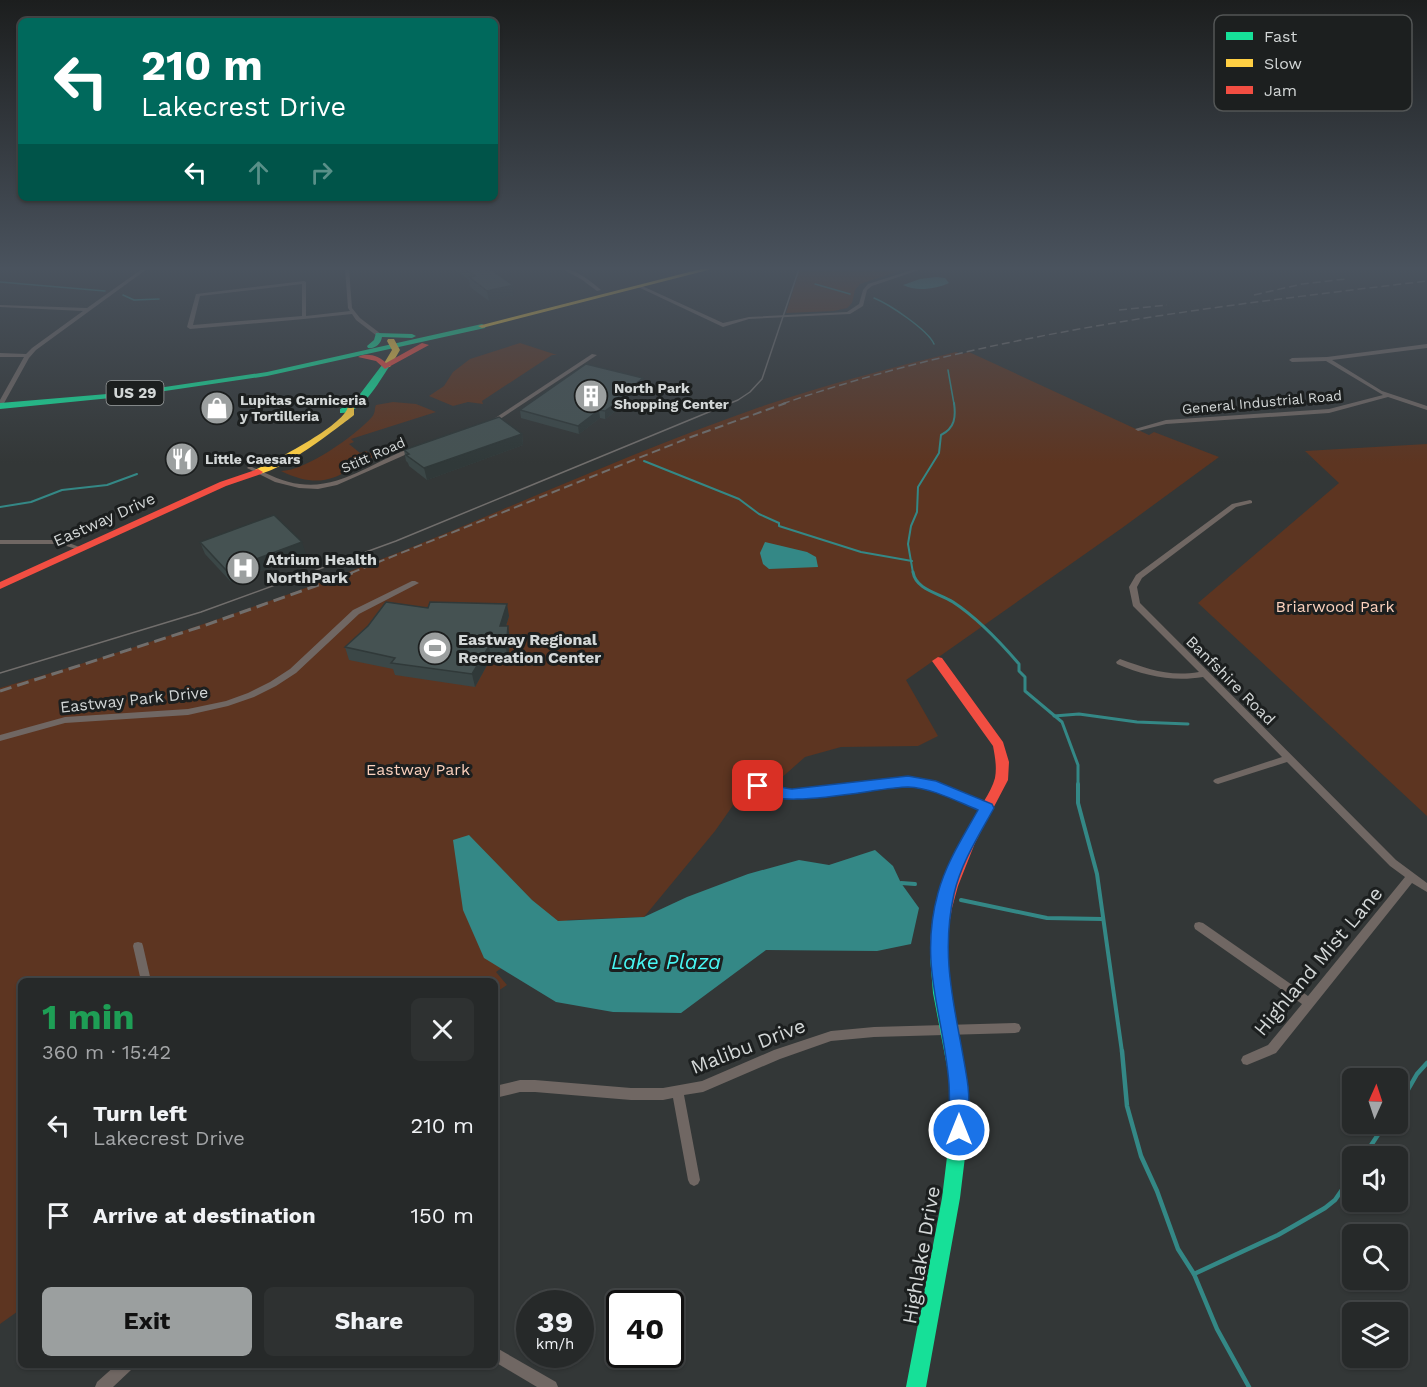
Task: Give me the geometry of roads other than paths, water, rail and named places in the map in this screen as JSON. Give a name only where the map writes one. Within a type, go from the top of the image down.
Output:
[{"type":"main road","name":"US 29","points":[[220,381],[230,376],[421,334]]},
{"type":"main road","name":"US 29","points":[[0,406],[104,397],[230,381],[345,358],[388,341],[440,334]]},
{"type":"main road","points":[[345,358],[372,358],[381,361],[386,366],[429,343],[453,334]]},
{"type":"main road","name":"Eastway Drive","points":[[0,586],[223,484],[228,478],[253,470],[305,439],[342,412],[351,409],[367,393],[396,352],[388,341]]},
{"type":"main road","name":"Highlake Drive","points":[[916,1387],[957,1154],[960,1104],[939,974],[941,914],[946,892],[960,856],[1002,780],[1004,769],[1003,756],[985,724],[938,661]]},
{"type":"street","points":[[0,406],[28,356],[55,334]]},
{"type":"street","points":[[378,334],[388,341]]},
{"type":"street","points":[[1292,360],[1328,359],[1427,346]]},
{"type":"street","points":[[0,355],[28,356]]},
{"type":"street","points":[[487,424],[500,418],[594,355]]},
{"type":"street","points":[[1328,359],[1388,395],[1427,408]]},
{"type":"street","name":"General Industrial Road","points":[[1137,429],[1166,422],[1329,411],[1388,395]]},
{"type":"street","name":"Stitt Road","points":[[253,470],[298,488],[323,487],[345,481],[386,460],[423,446]]},
{"type":"street","name":"Banfshire Road","points":[[1250,502],[1234,505],[1139,577],[1133,587],[1134,599],[1143,612],[1289,758],[1411,877],[1427,888]]},
{"type":"street","points":[[0,542],[60,542],[79,548]]},
{"type":"street","name":"Eastway Park Drive","points":[[0,738],[66,720],[188,712],[244,698],[261,691],[293,671],[356,612],[415,583]]},
{"type":"street","points":[[1120,662],[1135,669],[1166,676],[1204,674]]},
{"type":"street","points":[[1218,781],[1289,758]]},
{"type":"street","points":[[758,786],[775,793],[792,795],[908,782],[931,785],[987,808]]},
{"type":"street","name":"Highland Mist Lane","points":[[1246,1060],[1272,1049],[1411,877]]},
{"type":"street","points":[[1198,926],[1310,1003]]},
{"type":"street","points":[[138,946],[145,978]]},
{"type":"street","name":"Malibu Drive","points":[[498,1091],[520,1086],[631,1094],[678,1092],[727,1077],[778,1054],[831,1036],[1015,1028]]},
{"type":"street","points":[[678,1092],[694,1180]]},
{"type":"street","points":[[498,1356],[551,1387]]},
{"type":"street","points":[[102,1387],[123,1368]]},
{"type":"water","points":[[765,542],[807,552],[816,557],[818,567],[769,569],[763,564],[760,553]]},
{"type":"water","name":"Lake Plaza","points":[[469,835],[532,900],[558,921],[644,917],[687,897],[748,874],[799,860],[829,865],[875,850],[893,866],[901,883],[919,908],[911,944],[877,951],[766,950],[681,1013],[613,1012],[556,1002],[484,958],[463,910],[453,840]]},
{"type":"waterway","points":[[926,334],[934,344]]},
{"type":"waterway","points":[[948,370],[954,404]]},
{"type":"waterway","points":[[911,561],[908,544],[911,526],[917,512],[918,487],[939,453],[941,435],[954,422],[954,403]]},
{"type":"waterway","points":[[644,461],[739,499],[759,514],[779,523],[779,526],[861,552],[911,561]]},
{"type":"waterway","points":[[0,507],[31,502],[62,490],[107,485],[137,474]]},
{"type":"waterway","points":[[911,561],[913,573]]},
{"type":"waterway","points":[[913,572],[923,587],[953,602],[996,639],[1019,664],[1019,671],[1025,677],[1025,691],[1055,716]]},
{"type":"waterway","points":[[1055,716],[1079,714],[1137,722],[1188,724]]},
{"type":"waterway","points":[[1055,716],[1062,722],[1078,765],[1078,803],[1097,874],[1122,1052]]},
{"type":"waterway","points":[[901,883],[915,884]]},
{"type":"waterway","points":[[961,900],[1047,918],[1102,919]]},
{"type":"waterway","points":[[1122,1051],[1127,1106],[1141,1156],[1157,1191],[1178,1249],[1194,1274]]},
{"type":"waterway","points":[[1408,1090],[1427,1063]]},
{"type":"waterway","points":[[1371,1146],[1378,1134]]},
{"type":"waterway","points":[[1194,1274],[1278,1235],[1325,1208],[1335,1200],[1342,1190]]},
{"type":"waterway","points":[[1194,1274],[1217,1329],[1249,1387]]},
{"type":"tram line","points":[[0,673],[201,612],[396,541],[738,400],[750,392],[762,379],[777,334]]},
{"type":"railway","points":[[782,404],[860,379],[940,358],[1054,334]]},
{"type":"railway","points":[[351,573],[691,437],[786,403]]},
{"type":"railway","points":[[0,691],[203,626],[355,572]]},
{"type":"place","name":"North Park Shopping Center","points":[[591,396]]},
{"type":"place","name":"Lupitas Carniceria y Tortilleria","points":[[217,408]]},
{"type":"place","name":"Little Caesars","points":[[182,459]]},
{"type":"place","name":"Atrium Health NorthPark","points":[[243,568]]},
{"type":"place","name":"Eastway Regional Recreation Center","points":[[435,648]]},
{"type":"park label","name":"Briarwood Park","points":[[1335,606]]},
{"type":"park label","name":"Eastway Park","points":[[418,769]]}]
